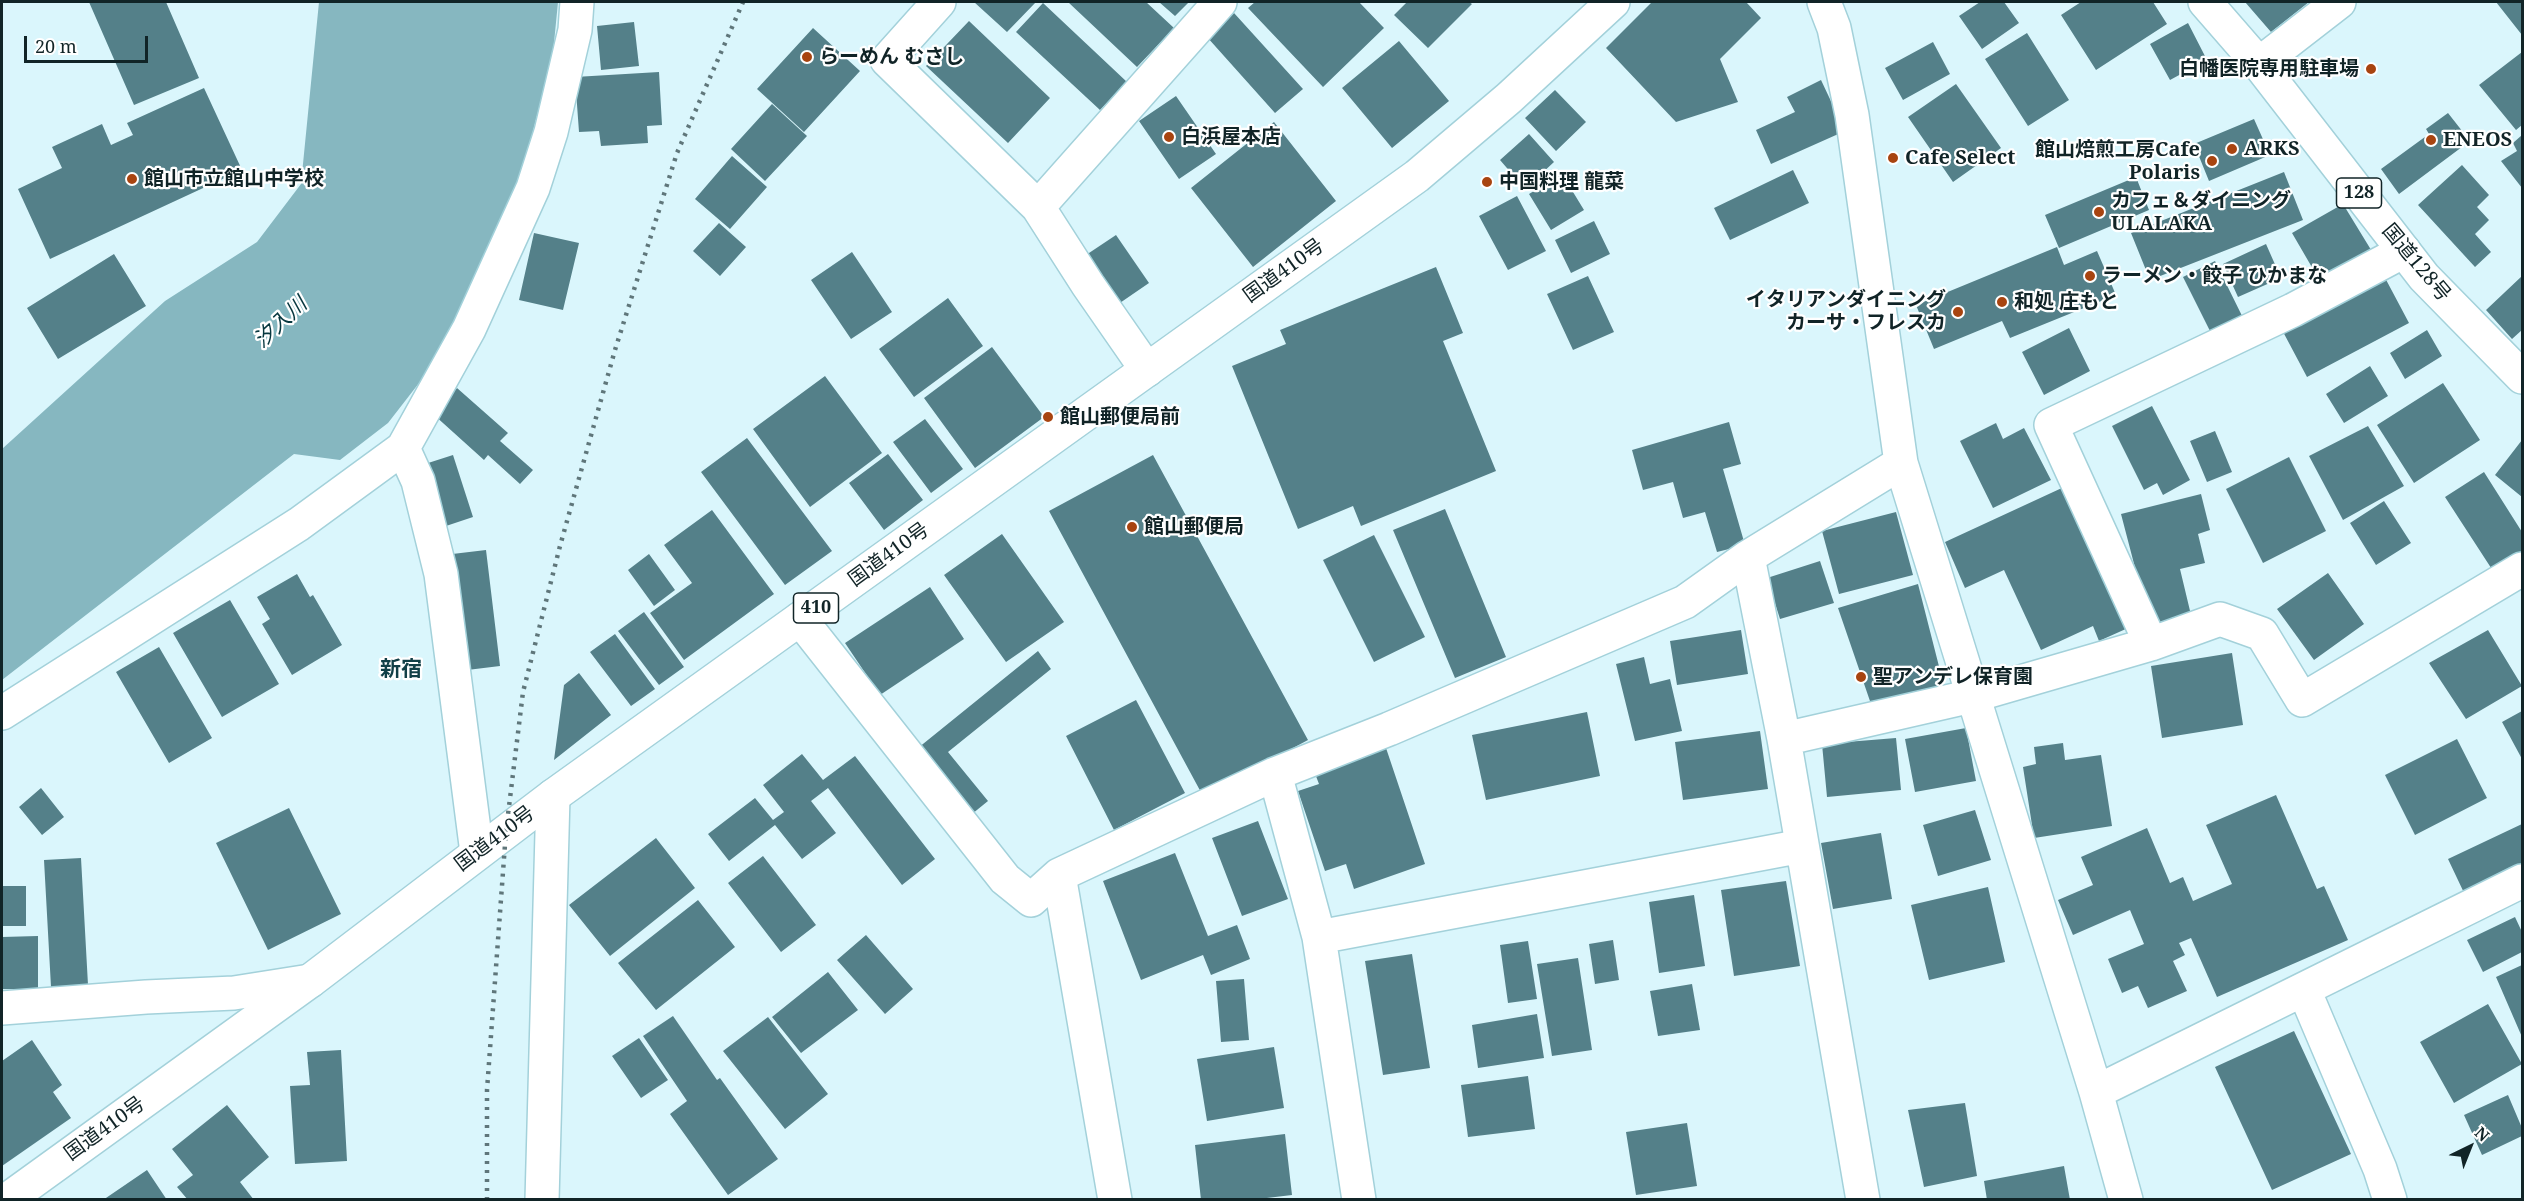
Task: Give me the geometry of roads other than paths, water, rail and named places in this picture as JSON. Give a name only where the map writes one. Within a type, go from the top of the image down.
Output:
[{"type":"main road","points":[[2,714],[299,524],[402,448],[469,329],[533,188],[559,98],[575,30],[577,2]]},
{"type":"main road","points":[[939,2],[887,60],[1038,207],[1147,370]]},
{"type":"main road","points":[[1038,207],[1220,2]]},
{"type":"main road","name":"国道410号","points":[[7,1200],[310,981],[553,796],[1417,176],[1509,98],[1613,2]]},
{"type":"main road","points":[[1824,2],[1834,28],[1852,115],[1900,463],[2096,1092],[2127,1200]]},
{"type":"main road","name":"国道128号","points":[[2205,2],[2259,64],[2424,277],[2523,377]]},
{"type":"main road","points":[[2259,64],[2339,2]]},
{"type":"main road","points":[[2151,644],[2050,425],[2294,310],[2404,250]]},
{"type":"main road","points":[[402,448],[418,481],[441,574],[477,852]]},
{"type":"main road","points":[[800,619],[1005,879],[1031,900],[1059,875],[1275,774],[1389,729],[1685,602],[1748,557],[1900,463]]},
{"type":"main road","points":[[1748,557],[1784,739],[1863,1200]]},
{"type":"main road","points":[[1784,739],[1972,696],[2151,644],[2220,619],[2262,634],[2302,700],[2523,569]]},
{"type":"main road","points":[[1275,774],[1319,937],[1359,1200]]},
{"type":"main road","points":[[542,1200],[553,796]]},
{"type":"main road","points":[[1319,937],[1802,846]]},
{"type":"main road","points":[[1059,875],[1115,1200]]},
{"type":"main road","points":[[2096,1092],[2523,881]]},
{"type":"main road","points":[[2,1008],[234,993],[310,981]]},
{"type":"main road","points":[[2304,990],[2380,1169],[2390,1200]]},
{"type":"water","name":"汐入川","points":[[319,2],[558,2],[553,53],[523,170],[461,329],[388,423],[340,460],[294,454],[2,680],[2,449],[165,301],[257,242],[301,184]]},
{"type":"railway","points":[[487,1200],[487,1090],[506,831],[523,692],[560,546],[615,350],[677,153],[743,2]]},
{"type":"place","name":"らーめん むさし","points":[[807,57]]},
{"type":"place","name":"白幡医院専用駐車場","points":[[2371,69]]},
{"type":"place","name":"白浜屋本店","points":[[1169,137]]},
{"type":"place","name":"ENEOS","points":[[2431,140]]},
{"type":"place","name":"ARKS","points":[[2232,149]]},
{"type":"place","name":"Cafe Select","points":[[1893,158]]},
{"type":"place","name":"館山焙煎工房Cafe Polaris","points":[[2212,161]]},
{"type":"place","name":"館山市立館山中学校","points":[[132,179]]},
{"type":"place","name":"中国料理 龍菜","points":[[1487,182]]},
{"type":"place","name":"カフェ＆ダイニング ULALAKA","points":[[2099,212]]},
{"type":"place","name":"ラーメン・餃子 ひかまな","points":[[2090,276]]},
{"type":"place","name":"和処 庄もと","points":[[2002,302]]},
{"type":"place","name":"イタリアンダイニング カーサ・フレスカ","points":[[1958,312]]},
{"type":"place","name":"館山郵便局前","points":[[1048,417]]},
{"type":"place","name":"館山郵便局","points":[[1132,527]]},
{"type":"place","name":"聖アンデレ保育園","points":[[1861,677]]},
{"type":"district","name":"新宿","points":[[401,670]]}]
